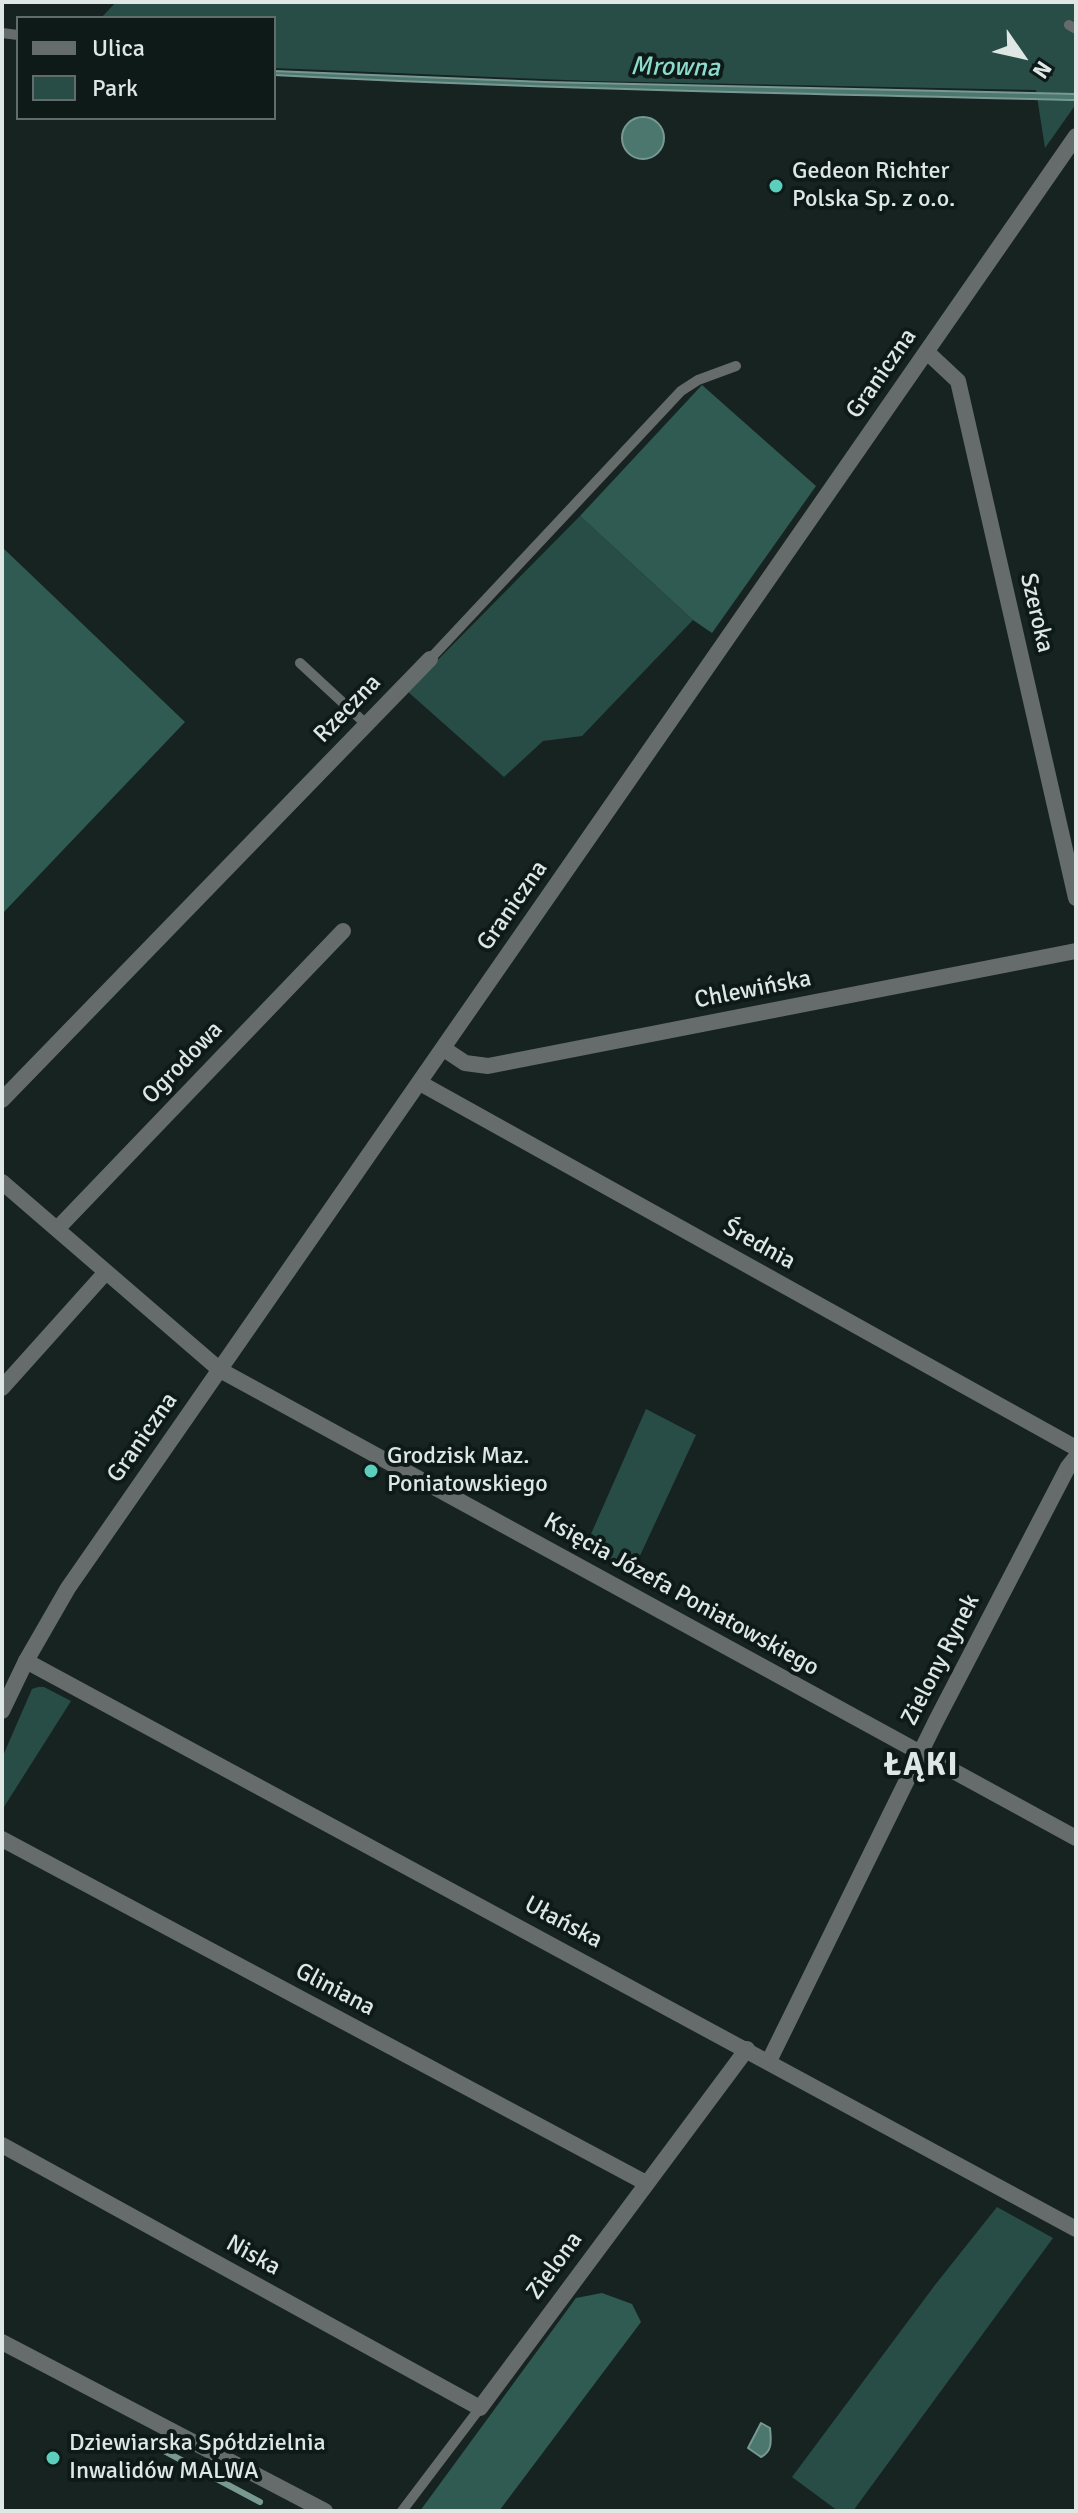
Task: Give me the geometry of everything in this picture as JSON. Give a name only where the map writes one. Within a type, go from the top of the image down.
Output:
[{"type":"street","name":"Graniczna","points":[[2,1711],[26,1661],[68,1588],[1076,136]]},
{"type":"street","name":"Szeroka","points":[[927,352],[958,381],[1076,898]]},
{"type":"street","name":"Rzeczna","points":[[2,1100],[430,659]]},
{"type":"street","name":"Ogrodowa","points":[[57,1229],[343,931]]},
{"type":"street","name":"Chlewińska","points":[[444,1049],[471,1065],[488,1066],[1076,951]]},
{"type":"street","name":"Średnia","points":[[420,1083],[1076,1448]]},
{"type":"street","name":"Księcia Józefa Poniatowskiego","points":[[2,1182],[220,1370],[1076,1838]]},
{"type":"street","points":[[2,1388],[106,1272]]},
{"type":"street","name":"Zielony Rynek","points":[[769,2061],[920,1753],[1068,1467],[1076,1457]]},
{"type":"street","name":"Ułańska","points":[[26,1661],[1076,2229]]},
{"type":"street","name":"Gliniana","points":[[2,1839],[646,2183]]},
{"type":"street","name":"Zielona","points":[[480,2408],[747,2049]]},
{"type":"street","name":"Niska","points":[[2,2145],[480,2408]]},
{"type":"street","points":[[2,2342],[325,2511]]},
{"type":"lane","name":"Rzeczna","points":[[430,659],[681,391],[707,375],[736,366]]},
{"type":"lane","points":[[300,663],[366,724]]},
{"type":"lane","name":"Zielona","points":[[402,2511],[480,2408]]},
{"type":"green space","points":[[116,2],[1076,2],[1076,104],[1045,148],[1036,90],[590,81],[276,68],[276,16],[103,16]]},
{"type":"green space","points":[[580,516],[693,620],[582,736],[543,741],[504,777],[407,691]]},
{"type":"green space","points":[[646,1409],[696,1435],[631,1575],[584,1550]]},
{"type":"green space","points":[[38,1687],[71,1701],[2,1810],[2,1758],[32,1689]]},
{"type":"green space","points":[[997,2207],[1053,2238],[853,2511],[838,2511],[792,2477]]},
{"type":"shaded area","points":[[276,71],[545,82],[1076,94],[1076,100],[675,90],[276,75]]},
{"type":"shaded area","points":[[643,117],[658,123],[664,138],[658,153],[643,159],[628,153],[622,138],[628,123]]},
{"type":"shaded area","points":[[702,385],[816,486],[712,633],[693,620],[580,516]]},
{"type":"shaded area","points":[[2,547],[185,722],[2,914]]},
{"type":"shaded area","points":[[602,2293],[632,2304],[641,2322],[499,2511],[420,2511],[576,2298]]},
{"type":"shaded area","points":[[761,2423],[770,2428],[771,2441],[768,2452],[761,2457],[748,2448]]},
{"type":"waterway","points":[[153,2445],[260,2502]]},
{"type":"place","name":"Gedeon Richter Polska Sp. z o.o.","points":[[776,186]]},
{"type":"place","name":"Grodzisk Maz. Poniatowskiego","points":[[371,1471]]},
{"type":"place","name":"Dziewiarska Spółdzielnia Inwalidów MALWA","points":[[53,2458]]},
{"type":"district","name":"ŁĄKI","points":[[922,1767]]},
{"type":"water label","name":"Mrowna","points":[[675,68]]}]
